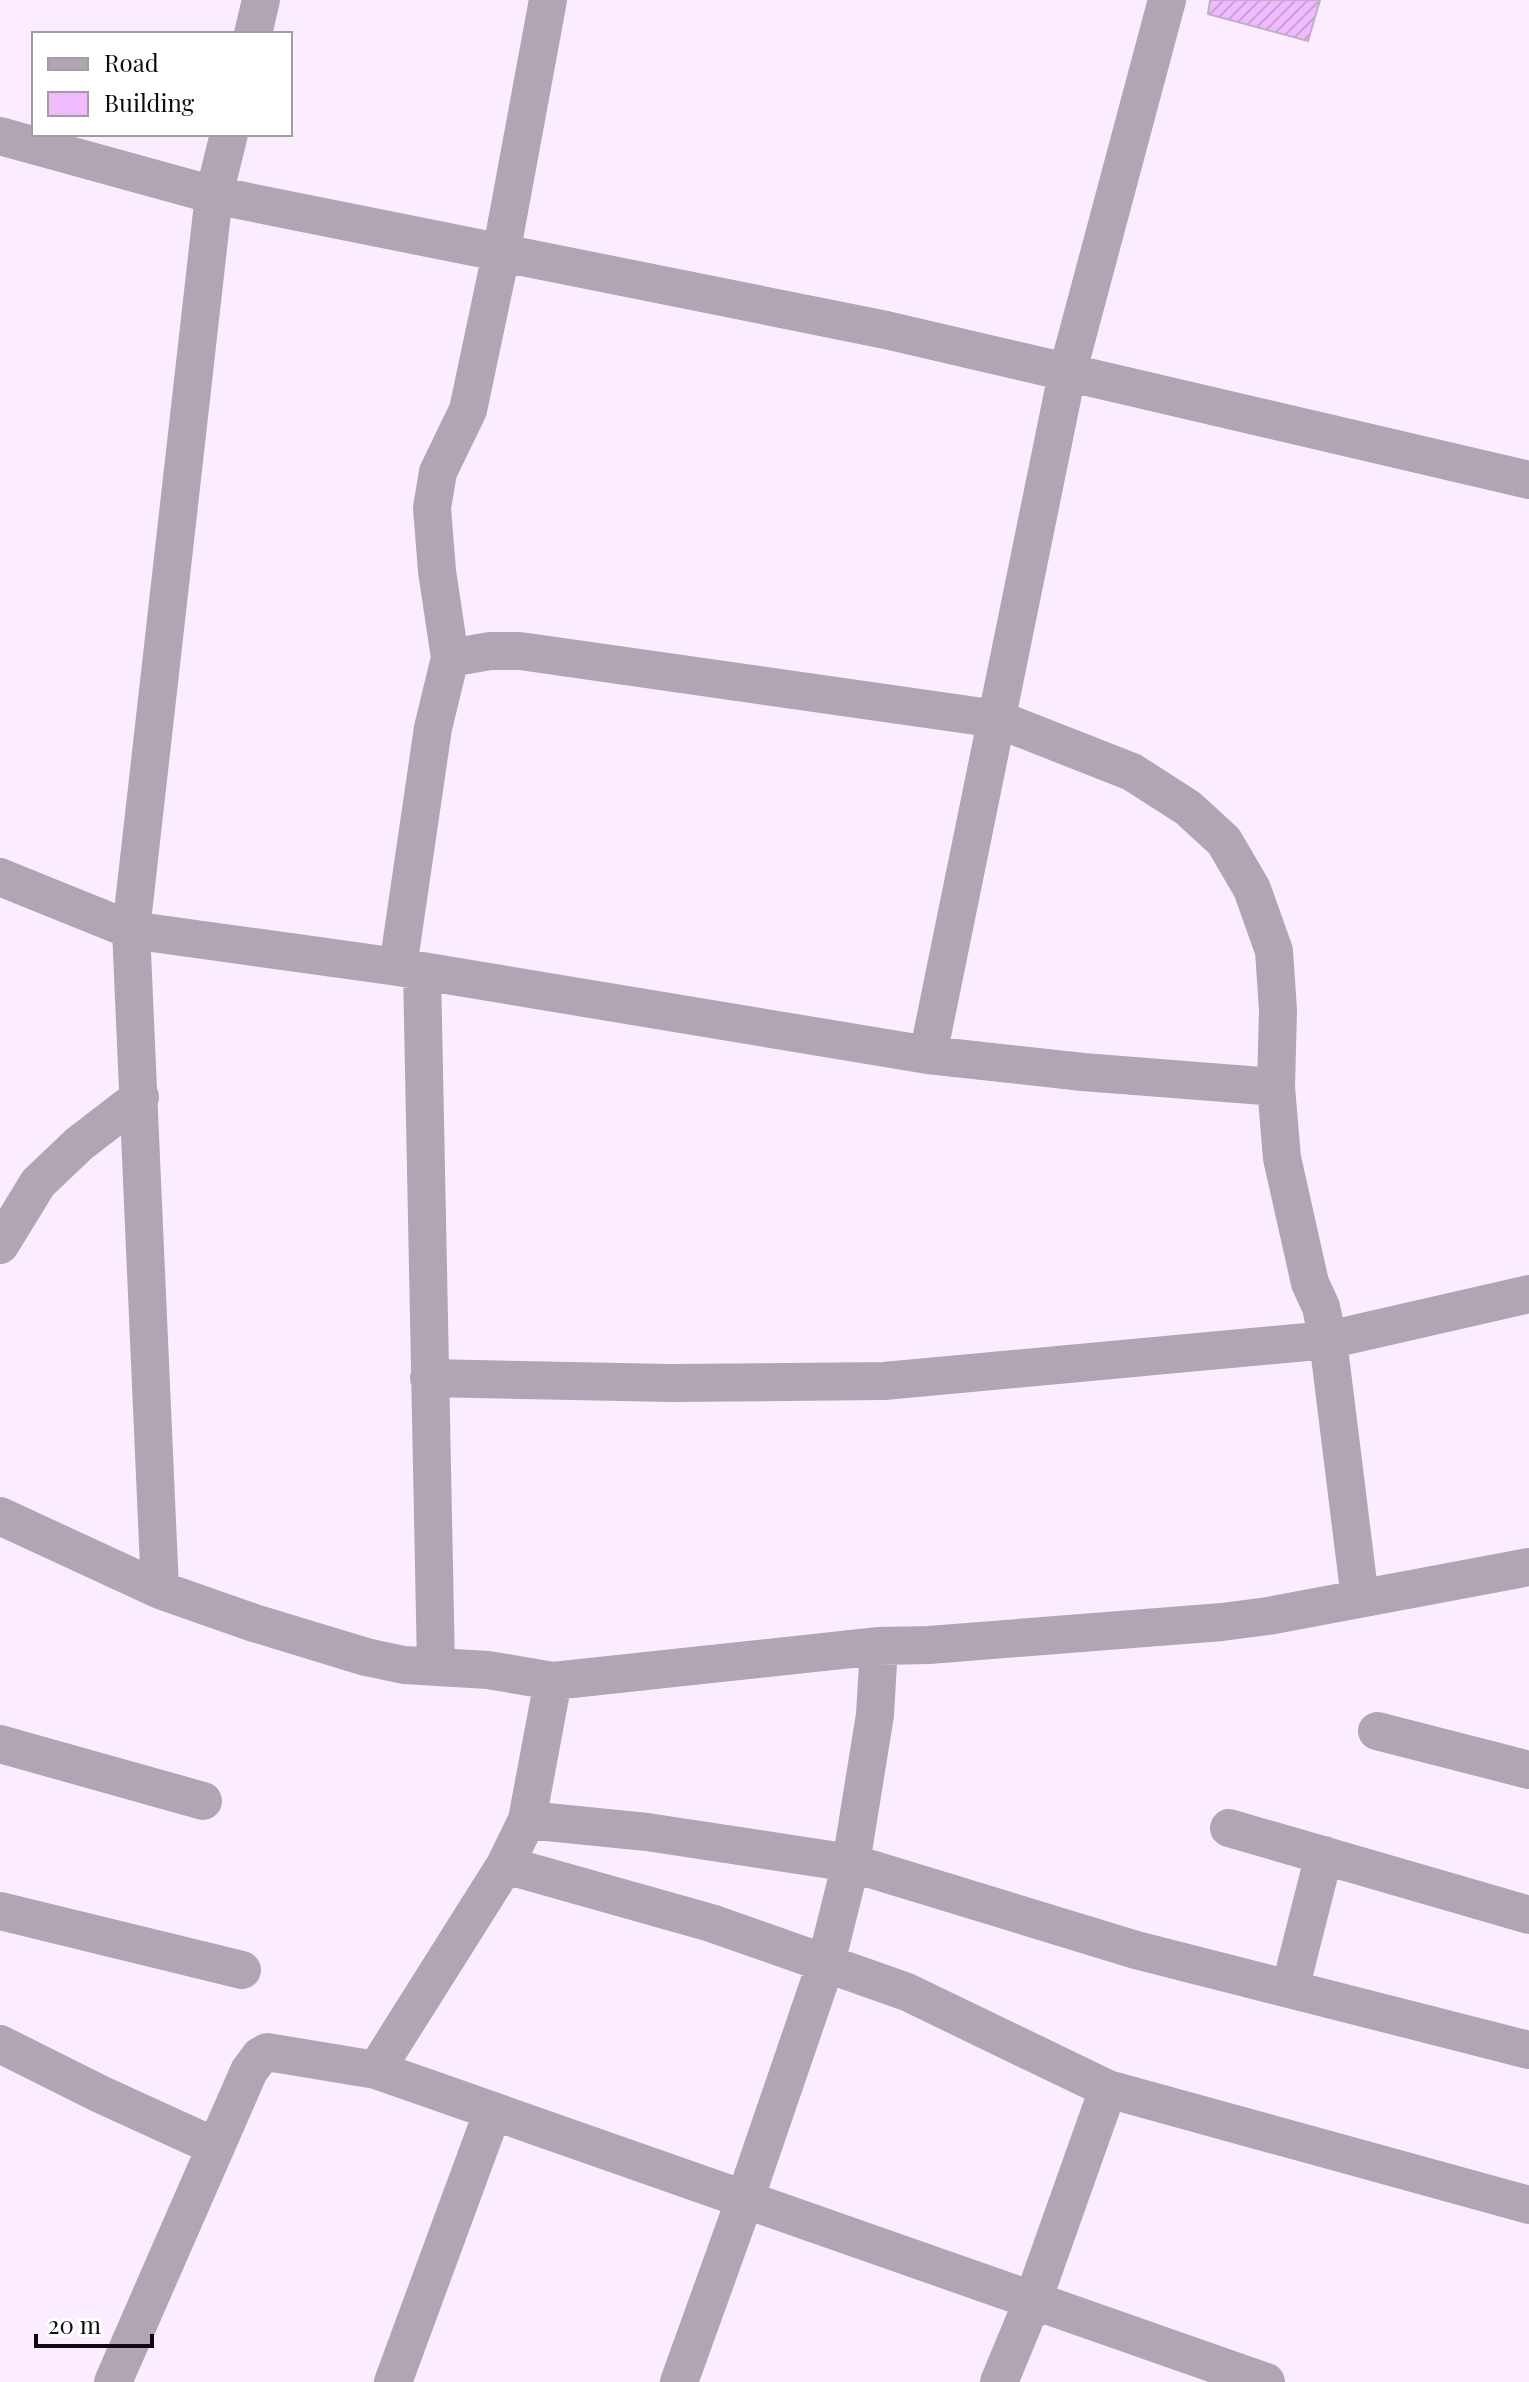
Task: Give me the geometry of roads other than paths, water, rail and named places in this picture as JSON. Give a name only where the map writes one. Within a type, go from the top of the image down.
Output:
[{"type":"street","points":[[253,32],[261,0]]},
{"type":"street","points":[[436,1666],[429,1378],[410,969],[433,728],[450,658],[437,571],[432,508],[438,472],[468,410],[501,254],[548,0]]},
{"type":"street","points":[[928,1055],[1067,374],[1167,0]]},
{"type":"street","points":[[0,136],[214,195],[886,330],[1529,480]]},
{"type":"street","points":[[160,1590],[131,930],[214,195],[229,136]]},
{"type":"street","points":[[450,658],[490,651],[520,651],[997,719],[1132,772],[1188,808],[1224,841],[1252,889],[1274,951],[1278,1010],[1276,1087],[1282,1158],[1310,1283],[1321,1307],[1328,1340],[1360,1599]]},
{"type":"street","points":[[0,877],[131,930],[410,969],[928,1055],[1083,1072],[1276,1087]]},
{"type":"street","points":[[0,1245],[38,1183],[79,1144],[140,1097]]},
{"type":"street","points":[[429,1378],[671,1383],[884,1381],[1328,1340],[1529,1294]]},
{"type":"street","points":[[0,1516],[160,1590],[366,1657],[404,1665],[488,1670],[553,1681],[879,1646],[929,1645],[1222,1622],[1529,1567]]},
{"type":"street","points":[[679,2382],[826,1963],[851,1863],[875,1715],[879,1646]]},
{"type":"street","points":[[376,2070],[505,1865],[527,1820],[553,1681]]},
{"type":"street","points":[[1377,1731],[1529,1770]]},
{"type":"street","points":[[0,1744],[203,1801]]},
{"type":"street","points":[[527,1820],[647,1832],[851,1863],[1136,1950],[1529,2050]]},
{"type":"street","points":[[1229,1828],[1529,1915]]},
{"type":"street","points":[[1290,1989],[1324,1855]]},
{"type":"street","points":[[505,1865],[711,1923],[907,1992],[1108,2089],[1529,2205]]},
{"type":"street","points":[[0,1911],[242,1970]]},
{"type":"street","points":[[0,2044],[216,2147]]},
{"type":"street","points":[[113,2382],[249,2071],[267,2052],[376,2070],[1266,2382]]},
{"type":"street","points":[[999,2382],[1033,2300],[1108,2089]]},
{"type":"street","points":[[393,2382],[493,2111]]}]
